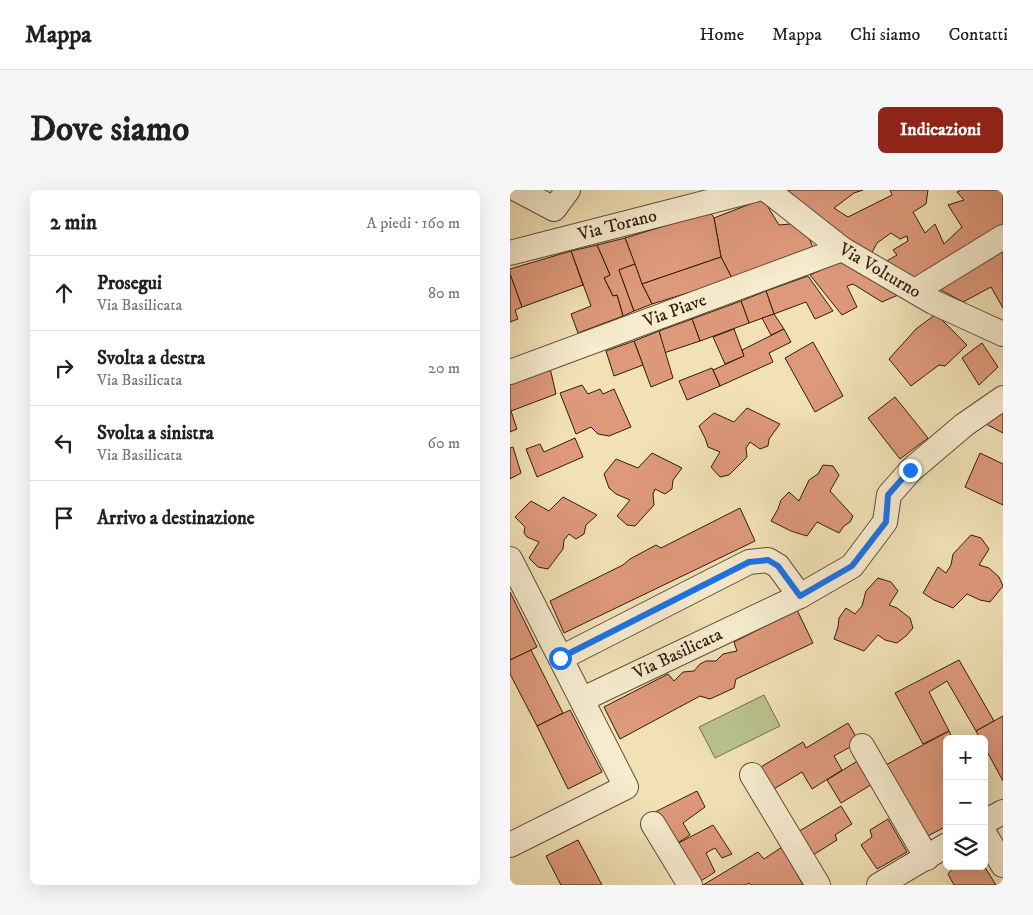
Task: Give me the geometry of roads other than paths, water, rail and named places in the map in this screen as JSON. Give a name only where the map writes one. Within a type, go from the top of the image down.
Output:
[{"type":"street","points":[[518,190],[554,209],[568,190]]},
{"type":"street","name":"Via Torano","points":[[510,254],[755,190]]},
{"type":"street","name":"Via Volturno","points":[[767,190],[842,250],[934,302],[1003,334]]},
{"type":"street","points":[[915,291],[1003,237]]},
{"type":"street","name":"Via Piave","points":[[510,372],[842,250]]},
{"type":"street","name":"Via Basilicata","points":[[583,700],[800,596],[852,566],[886,522],[888,495],[910,470],[964,425],[1003,398]]},
{"type":"street","points":[[510,559],[626,787],[510,845]]},
{"type":"street","points":[[560,658],[749,562],[768,560],[778,566],[800,596]]},
{"type":"street","points":[[862,746],[927,858]]},
{"type":"street","points":[[752,775],[818,885]]},
{"type":"street","points":[[988,820],[1003,812]]},
{"type":"street","points":[[653,824],[690,885]]},
{"type":"street","points":[[988,840],[1003,865]]},
{"type":"street","points":[[878,885],[943,848]]}]
